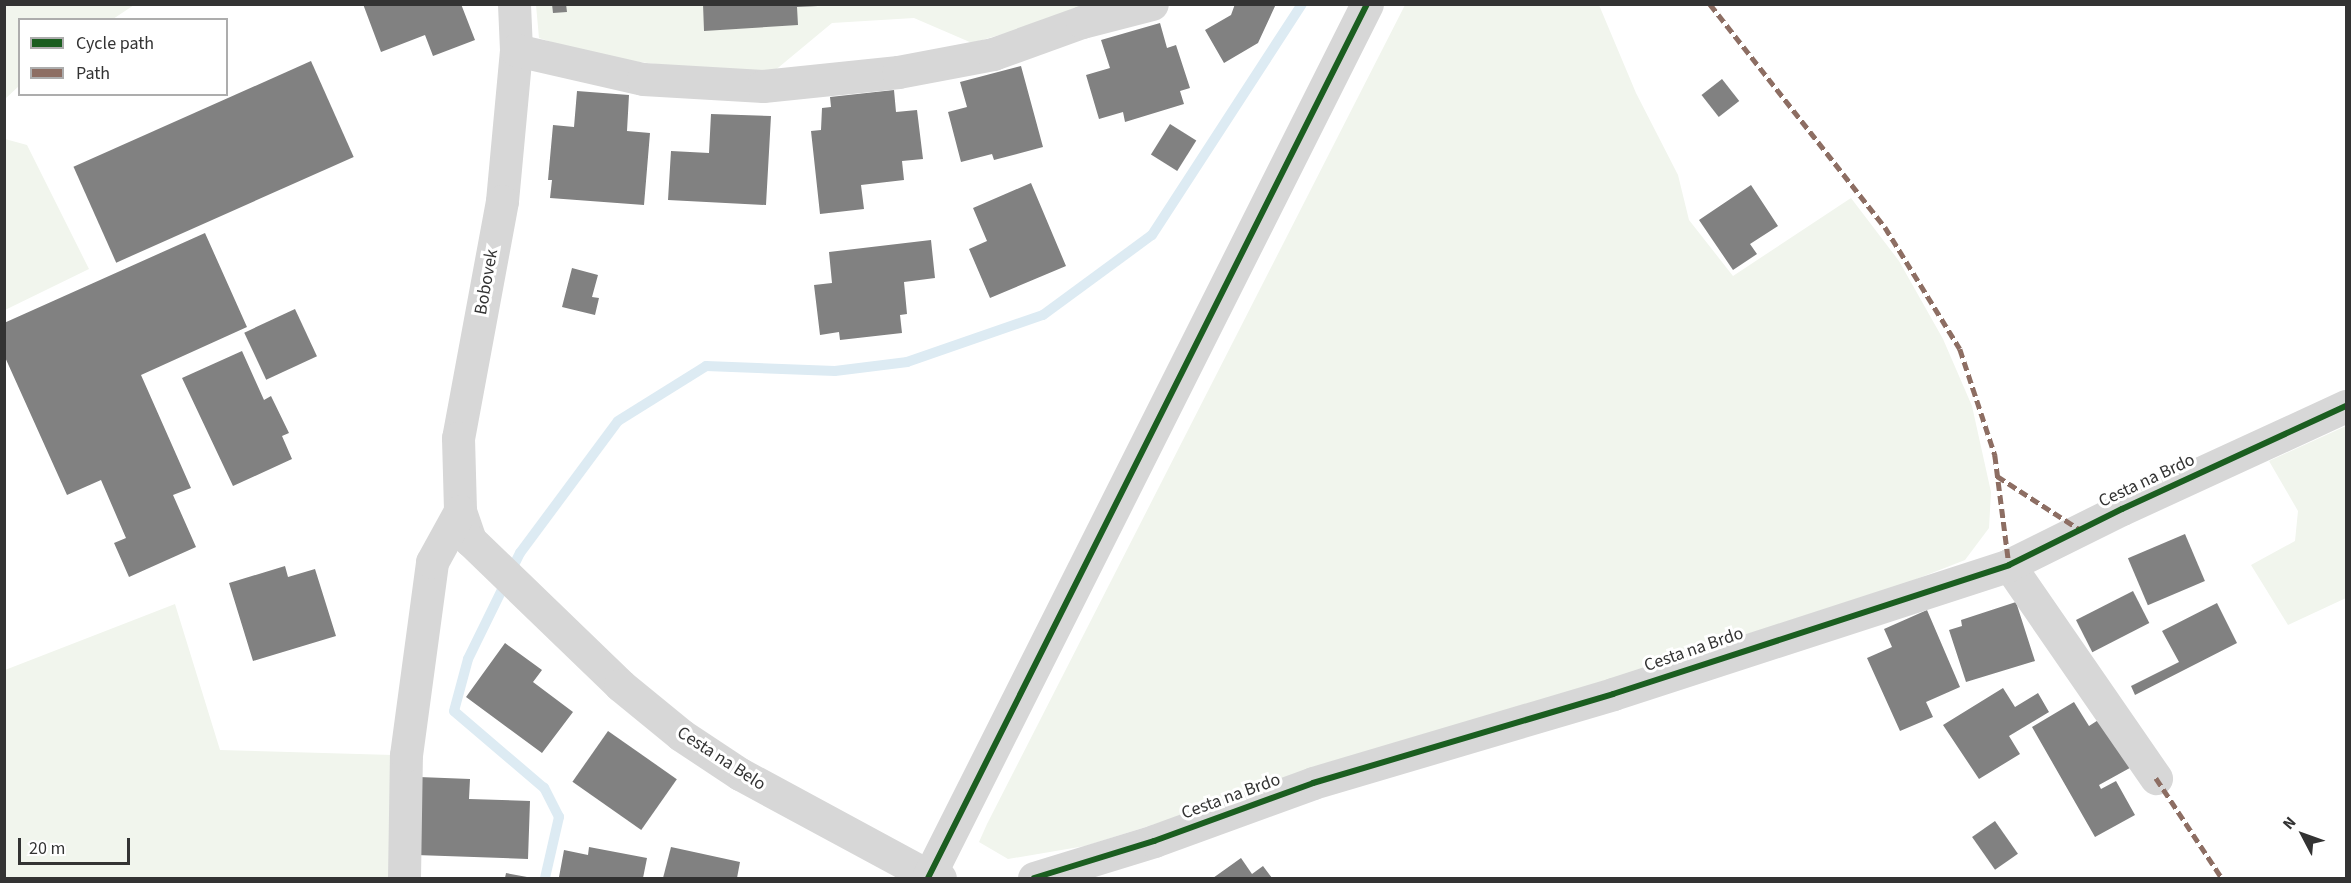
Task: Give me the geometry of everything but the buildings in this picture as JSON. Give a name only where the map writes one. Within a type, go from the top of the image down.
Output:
[{"type":"street","name":"Bobovek","points":[[481,552],[470,540],[460,511],[458,438],[502,201],[516,50],[514,4]]},
{"type":"street","points":[[516,50],[643,79],[763,86],[897,72],[993,54],[1082,22],[1152,4]]},
{"type":"street","points":[[933,878],[1367,4]]},
{"type":"street","name":"Cesta na Brdo","points":[[1034,879],[1154,841],[1313,783],[1613,694],[2009,565],[2122,509],[2346,406]]},
{"type":"street","points":[[404,879],[405,755],[432,562],[460,511]]},
{"type":"street","name":"Cesta na Belo","points":[[481,552],[620,685],[681,735],[740,774],[933,878]]},
{"type":"street","points":[[2009,565],[2156,778]]},
{"type":"shaded area","points":[[5,4],[134,4],[114,18],[18,18],[18,87],[5,99]]},
{"type":"shaded area","points":[[536,5],[1101,5],[972,43],[914,18],[832,23],[767,77],[597,57],[539,38]]},
{"type":"shaded area","points":[[1405,5],[1599,5],[1636,93],[1678,175],[1689,220],[1733,276],[1851,198],[1899,261],[1943,339],[1972,406],[1991,492],[1989,528],[1965,560],[1840,609],[1085,846],[1008,859],[979,842],[987,824]]},
{"type":"shaded area","points":[[5,139],[27,145],[89,269],[5,310]]},
{"type":"shaded area","points":[[2346,426],[2346,598],[2288,625],[2251,565],[2295,541],[2298,511],[2269,461]]},
{"type":"shaded area","points":[[175,604],[220,750],[393,755],[390,878],[5,878],[5,670]]},
{"type":"waterway","points":[[545,878],[559,817],[544,788],[454,711],[468,659],[520,553],[618,421],[706,366],[835,371],[907,362],[1043,315],[1152,235],[1302,4]]},
{"type":"marked path","points":[[1710,4],[1885,227],[1960,349],[1995,455],[2009,565]]},
{"type":"marked path","points":[[1997,476],[2079,529]]},
{"type":"marked path","points":[[2156,778],[2222,878]]},
{"type":"cycle path","points":[[928,878],[1367,4]]},
{"type":"cycle path","points":[[1034,878],[1154,841],[1313,783],[1613,694],[2009,565],[2122,509],[2346,406]]}]
